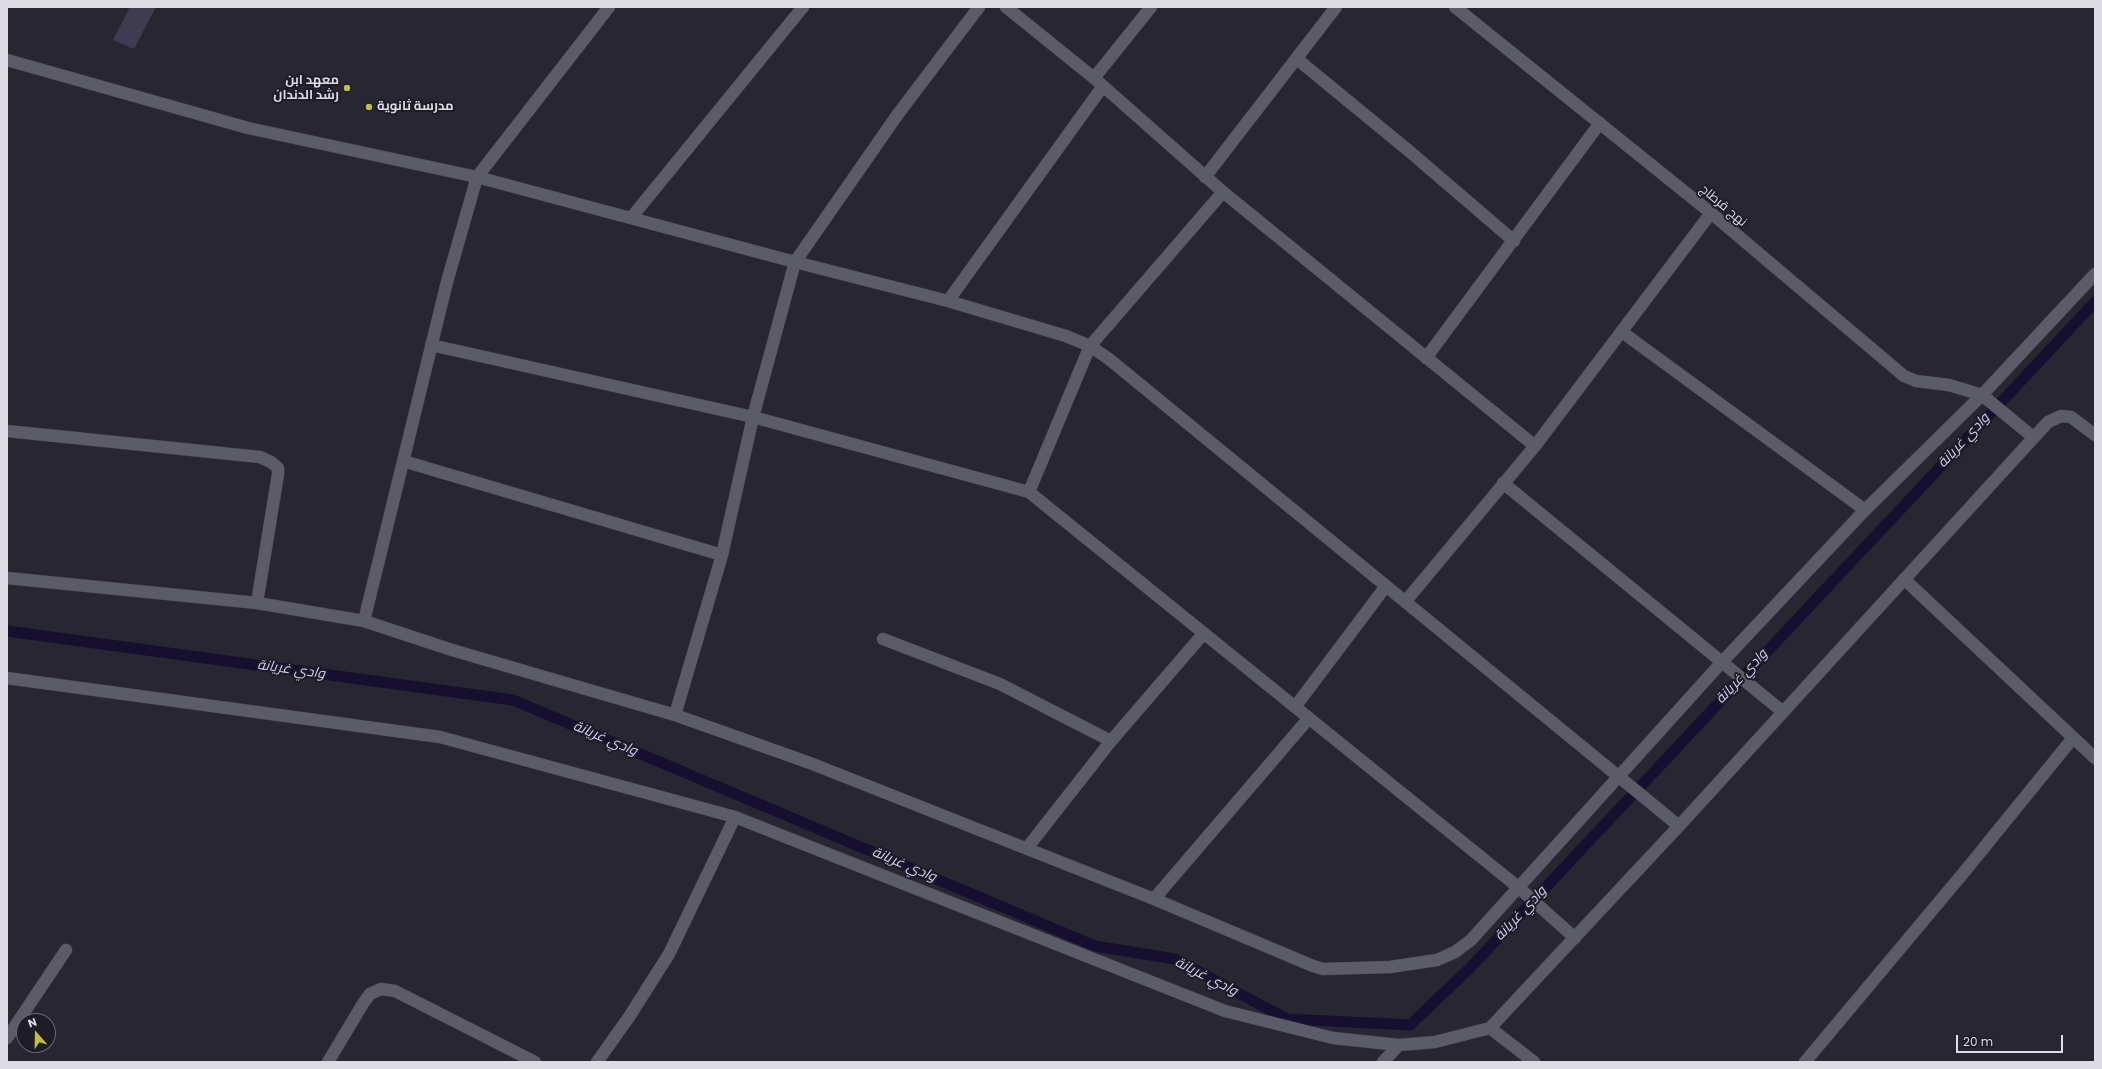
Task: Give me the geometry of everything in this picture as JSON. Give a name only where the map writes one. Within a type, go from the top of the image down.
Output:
[{"type":"street","points":[[364,621],[431,345],[467,206],[477,177],[609,7]]},
{"type":"street","points":[[631,218],[803,7]]},
{"type":"street","points":[[675,715],[722,556],[753,417],[795,262],[898,114],[979,7]]},
{"type":"street","points":[[1006,7],[1098,82],[1222,192],[1534,446]]},
{"type":"street","points":[[948,301],[1151,7]]},
{"type":"street","points":[[1206,177],[1336,7]]},
{"type":"street","name":"نهج قرطاج","points":[[1455,7],[1711,213],[1904,376],[1916,381],[1949,385],[1984,396]]},
{"type":"street","points":[[1297,59],[1409,151],[1514,241]]},
{"type":"street","points":[[7,60],[248,128],[477,177],[795,262],[948,301],[1066,336],[1090,346],[1110,359],[1679,826]]},
{"type":"street","points":[[1426,358],[1600,123]]},
{"type":"street","points":[[1029,492],[1090,346],[1222,192]]},
{"type":"street","points":[[1405,602],[1534,446],[1711,213]]},
{"type":"street","points":[[7,578],[257,603],[364,621],[452,650],[675,715],[810,763],[1154,899],[1313,966],[1323,969],[1390,966],[1437,960],[1455,952],[1471,940],[1722,662],[1865,510],[1984,396],[2095,274]]},
{"type":"street","points":[[1622,332],[1865,510]]},
{"type":"street","points":[[431,345],[753,417],[1029,492],[1518,887],[1575,938]]},
{"type":"street","points":[[1984,396],[2021,425],[2033,437]]},
{"type":"street","points":[[7,678],[440,737],[735,817],[1225,1010],[1333,1038],[1399,1045],[1435,1042],[1490,1028],[1679,826],[2048,422],[2061,416],[2071,417],[2095,435]]},
{"type":"street","points":[[7,431],[260,457],[271,462],[278,468],[278,474],[257,603]]},
{"type":"street","points":[[403,461],[722,556]]},
{"type":"street","points":[[1503,483],[1783,712]]},
{"type":"street","points":[[1904,579],[2095,758]]},
{"type":"street","points":[[1295,706],[1386,586]]},
{"type":"street","points":[[1027,848],[1111,741],[1204,633]]},
{"type":"street","points":[[883,639],[1000,684],[1111,741]]},
{"type":"street","points":[[1154,899],[1309,718]]},
{"type":"street","points":[[1805,1062],[1965,871],[2073,738]]},
{"type":"street","points":[[597,1062],[630,1017],[669,954],[735,817]]},
{"type":"street","points":[[7,1038],[66,950]]},
{"type":"street","points":[[328,1062],[364,1002],[370,994],[382,989],[395,991],[535,1062]]},
{"type":"street","points":[[1490,1028],[1534,1062]]},
{"type":"street","points":[[1383,1062],[1399,1045]]},
{"type":"shaded area","points":[[130,7],[156,7],[134,49],[113,40]]},
{"type":"waterway","name":"وادي غريانة","points":[[7,631],[513,700],[1095,946],[1175,959],[1287,1019],[1410,1025],[1470,968],[2095,302]]},
{"type":"place","name":"معهد ابن رشد الدندان","points":[[347,88]]},
{"type":"place","name":"مدرسة ثانوية","points":[[369,107]]}]
